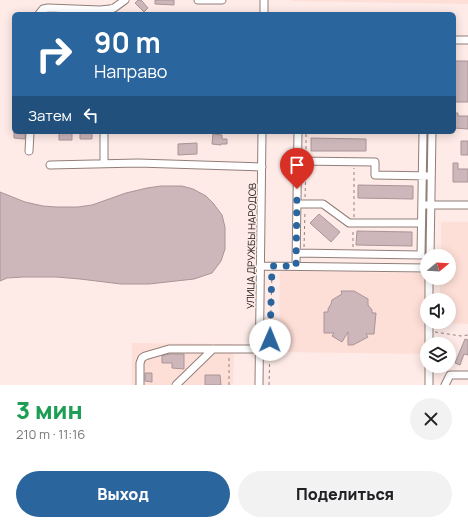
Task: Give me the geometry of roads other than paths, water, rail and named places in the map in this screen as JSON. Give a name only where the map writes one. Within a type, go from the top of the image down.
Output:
[{"type":"street","points":[[41,12],[43,9],[48,8],[105,12],[114,8],[124,0]]},
{"type":"street","points":[[198,0],[222,0]]},
{"type":"street","points":[[264,0],[264,12]]},
{"type":"street","points":[[456,40],[468,40]]},
{"type":"street","points":[[29,151],[30,134]]},
{"type":"street","points":[[104,134],[104,164]]},
{"type":"street","name":"УЛИЦА ДРУЖБЫ НАРОДОВ","points":[[259,385],[262,134]]},
{"type":"street","points":[[296,266],[298,134]]},
{"type":"street","points":[[296,253],[421,255],[423,134]]},
{"type":"street","points":[[430,249],[432,134]]},
{"type":"street","points":[[297,161],[375,162],[375,175],[431,176]]},
{"type":"street","points":[[50,165],[167,164],[262,167]]},
{"type":"street","points":[[297,204],[323,204],[349,223],[421,223]]},
{"type":"street","points":[[422,205],[468,205]]},
{"type":"street","points":[[260,266],[420,268]]},
{"type":"street","points":[[140,385],[140,363],[144,356],[169,349],[260,350]]},
{"type":"street","points":[[176,385],[213,349]]},
{"type":"street","points":[[429,373],[429,385]]},
{"type":"street","points":[[445,385],[450,375],[468,375]]}]
